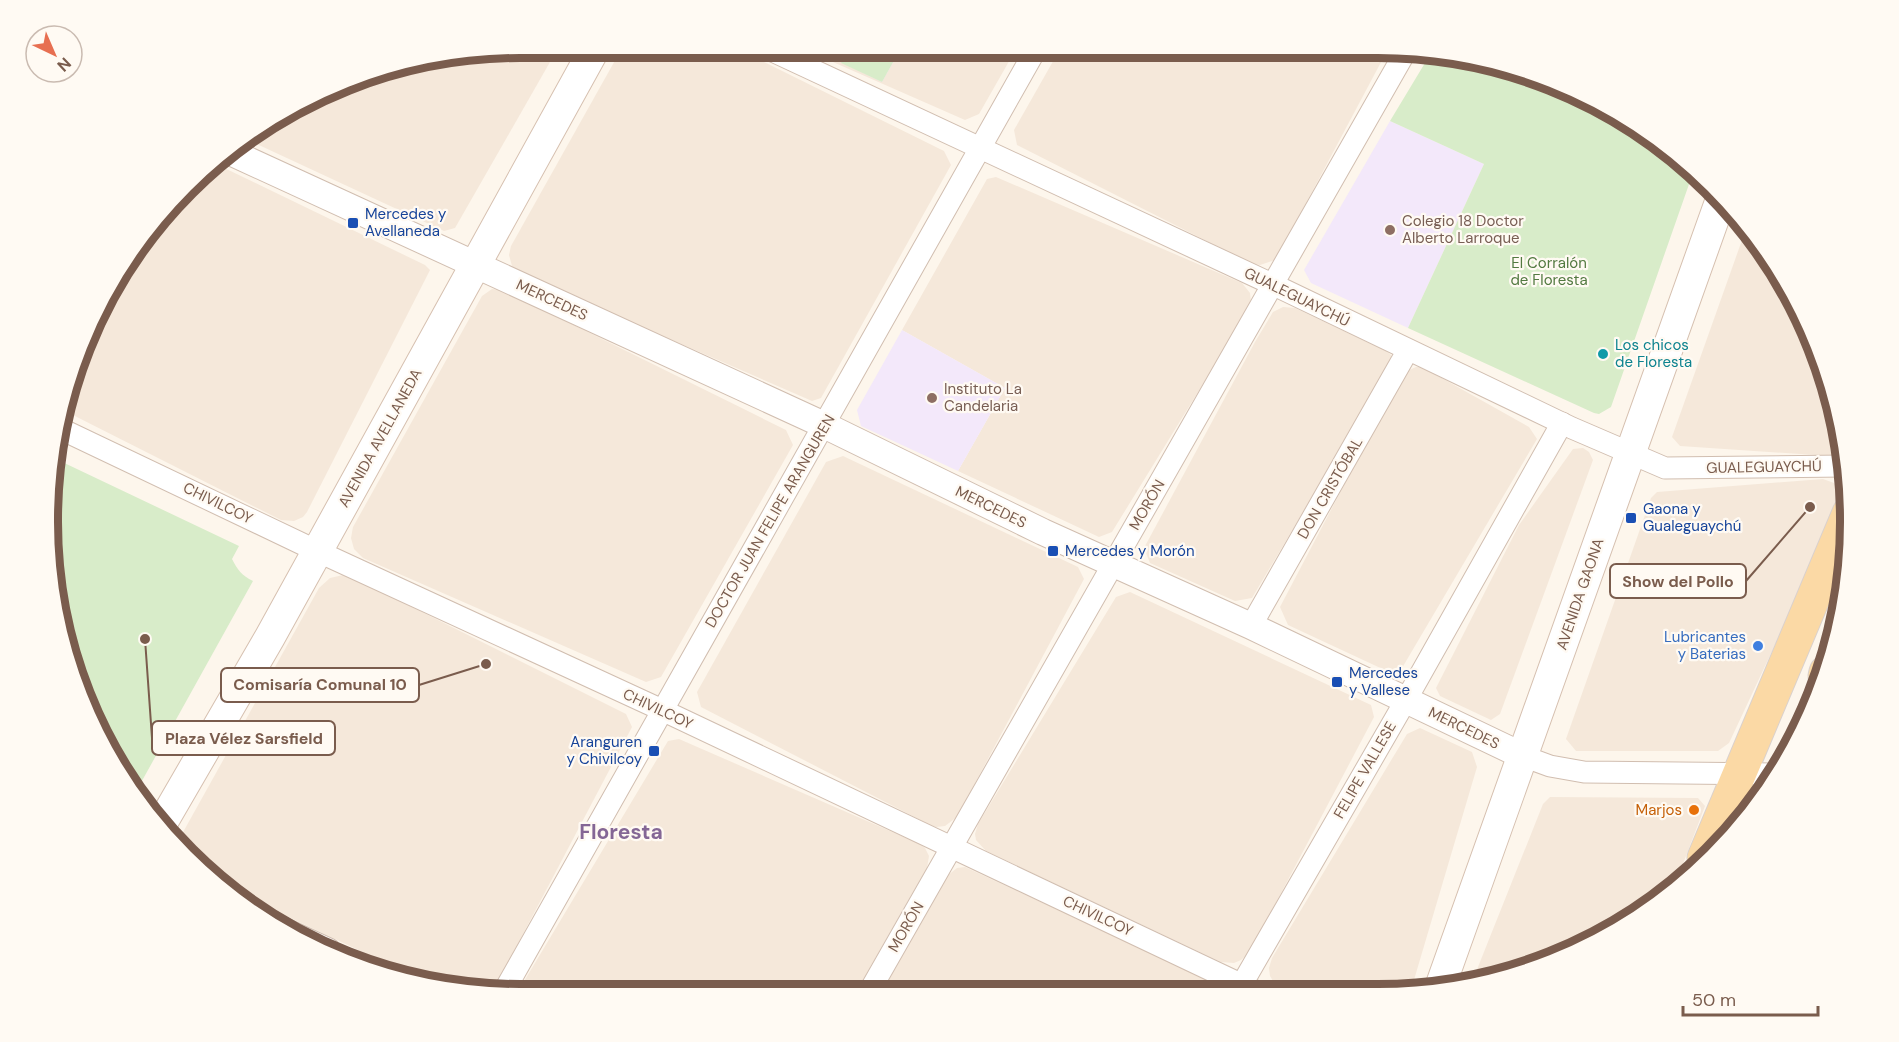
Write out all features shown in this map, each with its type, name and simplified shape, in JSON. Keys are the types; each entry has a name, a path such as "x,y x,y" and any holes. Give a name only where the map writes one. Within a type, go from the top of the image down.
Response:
{"main road":[{"name":"AVENIDA AVELLANEDA","path":"166,817 270,636 590,58"},
{"name":"AVENIDA GAONA","path":"1443,979 1718,208"},
{"path":"1711,841 1840,535"}],"street":[{"name":"GUALEGUAYCHÚ","path":"787,58 1274,285 1562,423 1665,468 1838,466"},
{"name":"DOCTOR JUAN FELIPE ARANGUREN","path":"508,984 1031,58"},
{"name":"MORÓN","path":"874,984 1401,59"},
{"name":"MERCEDES","path":"237,155 824,425 1113,564 1251,626 1523,756 1550,766 1584,772 1765,774"},
{"name":"DON CRISTÓBAL","path":"1251,626 1408,350"},
{"name":"FELIPE VALLESE","path":"1248,984 1562,423"},
{"name":"CHIVILCOY","path":"67,432 317,551 662,710 1235,984"}],"shaded area":[{"path":"552,58 455,228 444,231 254,143 316,106 401,74 461,62"},
{"path":"616,58 756,58 944,151 951,165 821,398 812,401 520,274 512,266 509,255 511,246"},
{"path":"824,58 1011,58 979,114 965,120"},
{"path":"833,58 895,58 882,82"},
{"path":"1055,58 1383,58 1279,254 1275,260 1260,265 1252,264 1017,145 1014,130"},
{"name":"Colegio 18 Doctor Alberto Larroque","path":"1390,121 1484,164 1408,328 1311,283 1304,270"},
{"path":"223,167 425,265 430,270 307,512 303,517 294,521 281,520 71,414 83,372 106,316 136,264 173,216"},
{"path":"996,177 1242,283 1250,293 1249,309 1112,532 1099,537 958,471 1005,388 902,330 987,179"},
{"path":"1743,237 1779,290 1805,344 1825,401 1836,456 1680,446 1672,437"},
{"path":"492,289 503,290 786,430 793,445 661,677 646,682 363,558 354,549 351,538 353,527 482,296"},
{"path":"1283,307 1295,308 1386,351 1391,355 1391,364 1252,598 1235,601 1150,563 1144,548 1255,342 1273,312"},
{"name":"Instituto La Candelaria","path":"902,330 1005,388 958,471 861,426 857,410"},
{"path":"1422,367 1529,427 1537,439 1402,668 1389,672 1288,625 1280,607 1374,428 1407,371"},
{"path":"1583,448 1589,452 1593,460 1500,714 1491,720 1440,696 1436,688 1519,525 1573,449"},
{"path":"843,456 1078,567 1084,579 957,817 945,826 930,825 701,707 697,692 826,462"},
{"path":"1823,479 1834,483 1839,489 1840,506 1729,743 1718,751 1576,751 1566,739 1651,498 1657,492"},
{"path":"343,575 354,578 626,714 632,727 497,983 431,975 387,964 261,904 216,869 182,835 319,588 330,578"},
{"path":"1130,592 1371,705 1374,717 1250,952 1234,963 1221,962 986,851 976,840 978,824 1116,597"},
{"path":"1420,728 1472,752 1477,767 1413,982 1275,984 1269,968 1272,958 1407,734"},
{"path":"679,739 925,848 929,856 927,868 861,984 522,984 668,741"},
{"path":"1550,797 1698,798 1705,806 1680,871 1660,888 1635,906 1583,936 1527,959 1475,973 1543,804"},
{"path":"965,867 1209,980 1212,984 886,984 947,876 957,868"}],"green space":[{"path":"844,58 895,58 882,82 841,63"},
{"name":"El Corralón de Floresta","path":"1426,61 1468,67 1527,83 1583,106 1635,136 1690,180 1611,407 1599,414 1594,413 1408,328 1484,164 1390,121"},
{"path":"62,462 239,546 232,559 240,572 253,581 140,784 106,726 74,641 62,581 59,551 58,521"}],"place":[{"name":"Mercedes y Avellaneda","path":"353,223"},
{"name":"Colegio 18 Doctor Alberto Larroque","path":"1390,230"},
{"name":"Los chicos de Floresta","path":"1603,354"},
{"name":"Instituto La Candelaria","path":"932,398"},
{"name":"Show del Pollo","path":"1810,507"},
{"name":"Gaona y Gualeguaychú","path":"1631,518"},
{"name":"Mercedes y Morón","path":"1053,551"},
{"name":"Plaza Vélez Sarsfield","path":"145,639"},
{"name":"Lubricantes y Baterias","path":"1758,646"},
{"name":"Comisaría Comunal 10","path":"486,664"},
{"name":"Mercedes y Vallese","path":"1337,682"},
{"name":"Aranguren y Chivilcoy","path":"654,751"},
{"name":"Marjos","path":"1694,810"}],"district":[{"name":"Floresta","path":"621,832"}]}
